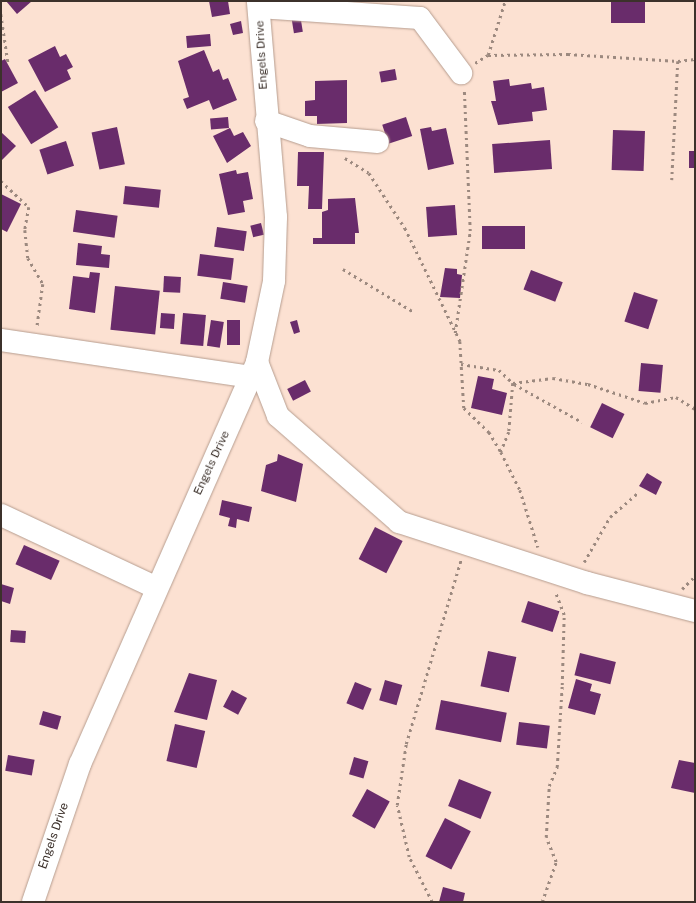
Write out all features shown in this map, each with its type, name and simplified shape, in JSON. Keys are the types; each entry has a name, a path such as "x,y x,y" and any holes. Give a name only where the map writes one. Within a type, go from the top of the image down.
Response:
{"street":[{"path":"259,4 420,18 461,72"},
{"name":"Engels Drive","path":"33,902 80,764 155,587 254,370 274,281 276,224 266,121 259,4"},
{"path":"266,121 310,136 378,142"},
{"path":"1,340 254,370 278,416 399,522 574,579 695,611"},
{"path":"1,515 155,587"}],"path":[{"path":"488,55 505,1"},
{"path":"1,14 8,62"},
{"path":"455,332 470,231 467,113 461,72 488,55 568,54 678,60 695,59"},
{"path":"672,180 678,60"},
{"path":"343,157 369,173 405,228 455,332 461,364 464,408 489,432 520,490 546,569 564,615 557,766 549,786 546,837 556,862 542,902"},
{"path":"1,181 29,207 25,230 28,258 43,284 35,344"},
{"path":"343,269 414,312"},
{"path":"461,364 499,370 513,383 582,422"},
{"path":"513,383 553,378 588,384 645,403 676,397 695,409"},
{"path":"501,452 509,432 513,383"},
{"path":"574,579 610,517 638,493"},
{"path":"432,902 410,857 397,806 406,744 461,560 452,538"}],"building":[{"path":"6,1 32,1 17,14"},
{"path":"209,1 228,1 230,14 212,17"},
{"path":"611,1 645,1 645,23 611,23"},
{"path":"300,14 303,32 294,33 291,15"},
{"path":"241,21 243,33 233,35 230,24"},
{"path":"210,34 211,46 187,48 186,36"},
{"path":"55,46 60,57 66,54 73,67 67,70 71,79 45,92 28,60"},
{"path":"204,50 213,72 219,69 223,80 228,78 237,100 213,110 209,100 187,109 183,99 189,97 178,61"},
{"path":"5,59 18,83 1,92 1,61"},
{"path":"395,69 397,80 381,83 379,72"},
{"path":"509,79 510,86 531,83 532,89 544,87 547,110 532,112 533,121 498,125 491,101 496,101 493,81"},
{"path":"347,80 347,123 317,124 317,116 305,116 305,101 315,100 315,81"},
{"path":"35,90 58,127 31,144 8,107"},
{"path":"228,117 229,128 211,130 210,119"},
{"path":"406,117 412,136 388,144 382,125"},
{"path":"117,127 125,164 99,170 92,132"},
{"path":"431,127 432,131 446,128 454,164 428,170 420,129"},
{"path":"230,128 234,136 243,132 251,146 227,163 213,136"},
{"path":"613,130 645,131 644,171 612,170"},
{"path":"1,132 16,146 1,161"},
{"path":"550,140 552,169 494,173 492,144"},
{"path":"66,141 74,166 47,174 39,150"},
{"path":"689,151 695,151 695,168 689,168"},
{"path":"298,152 324,152 322,209 308,209 309,186 297,186"},
{"path":"236,170 237,174 248,172 253,199 243,201 245,212 228,215 219,174"},
{"path":"125,186 161,190 159,208 123,204"},
{"path":"1,194 21,204 7,232 1,229"},
{"path":"355,198 359,233 355,233 355,244 313,244 313,238 322,238 322,212 328,210 328,199"},
{"path":"455,205 457,235 428,237 426,207"},
{"path":"76,210 118,216 115,238 73,232"},
{"path":"261,223 264,235 253,237 250,226"},
{"path":"482,226 525,226 525,249 482,249"},
{"path":"217,227 247,231 244,251 214,247"},
{"path":"78,243 102,246 101,254 110,255 109,268 76,265"},
{"path":"200,254 234,258 231,280 197,276"},
{"path":"445,268 457,269 457,274 462,275 460,298 440,297"},
{"path":"531,270 563,282 555,302 523,290"},
{"path":"90,272 100,273 95,313 69,309 73,276 89,278"},
{"path":"164,276 181,277 180,293 163,292"},
{"path":"223,282 248,286 245,303 220,299"},
{"path":"115,286 160,291 155,334 110,330"},
{"path":"634,292 658,300 648,329 624,321"},
{"path":"161,313 175,314 174,329 160,328"},
{"path":"183,313 206,315 203,346 180,344"},
{"path":"211,320 224,322 220,348 207,346"},
{"path":"227,320 240,320 240,345 227,345"},
{"path":"297,320 300,332 294,334 290,322"},
{"path":"641,363 663,365 660,393 639,391"},
{"path":"478,376 494,379 492,389 507,393 502,415 471,408"},
{"path":"305,380 311,392 293,401 287,389"},
{"path":"602,403 624,414 613,438 590,427"},
{"path":"278,454 303,464 296,502 261,491 266,465 277,461"},
{"path":"647,473 662,482 656,495 639,486"},
{"path":"222,500 252,507 249,522 237,519 236,528 228,526 230,518 219,515"},
{"path":"375,527 403,541 386,573 359,559"},
{"path":"24,545 60,561 51,580 15,564"},
{"path":"1,584 14,588 10,604 1,601"},
{"path":"528,601 559,611 553,632 521,622"},
{"path":"11,630 26,631 25,643 10,642"},
{"path":"488,651 516,657 509,692 481,686"},
{"path":"580,653 616,662 610,684 574,675"},
{"path":"189,673 217,680 207,720 174,712"},
{"path":"576,679 592,684 590,691 601,694 595,715 568,708"},
{"path":"385,680 402,685 397,705 379,700"},
{"path":"355,682 372,689 363,710 346,703"},
{"path":"232,690 247,698 238,715 223,707"},
{"path":"441,700 507,713 501,742 435,729"},
{"path":"43,711 61,716 57,730 39,724"},
{"path":"519,722 550,726 547,749 516,745"},
{"path":"175,724 205,731 197,768 166,761"},
{"path":"8,755 35,760 32,775 5,771"},
{"path":"354,757 368,761 363,778 349,774"},
{"path":"679,760 695,763 695,793 671,788"},
{"path":"459,779 491,792 481,819 448,806"},
{"path":"367,789 390,802 375,829 352,816"},
{"path":"445,818 471,831 451,869 425,856"},
{"path":"443,887 465,893 463,902 439,902"}]}
